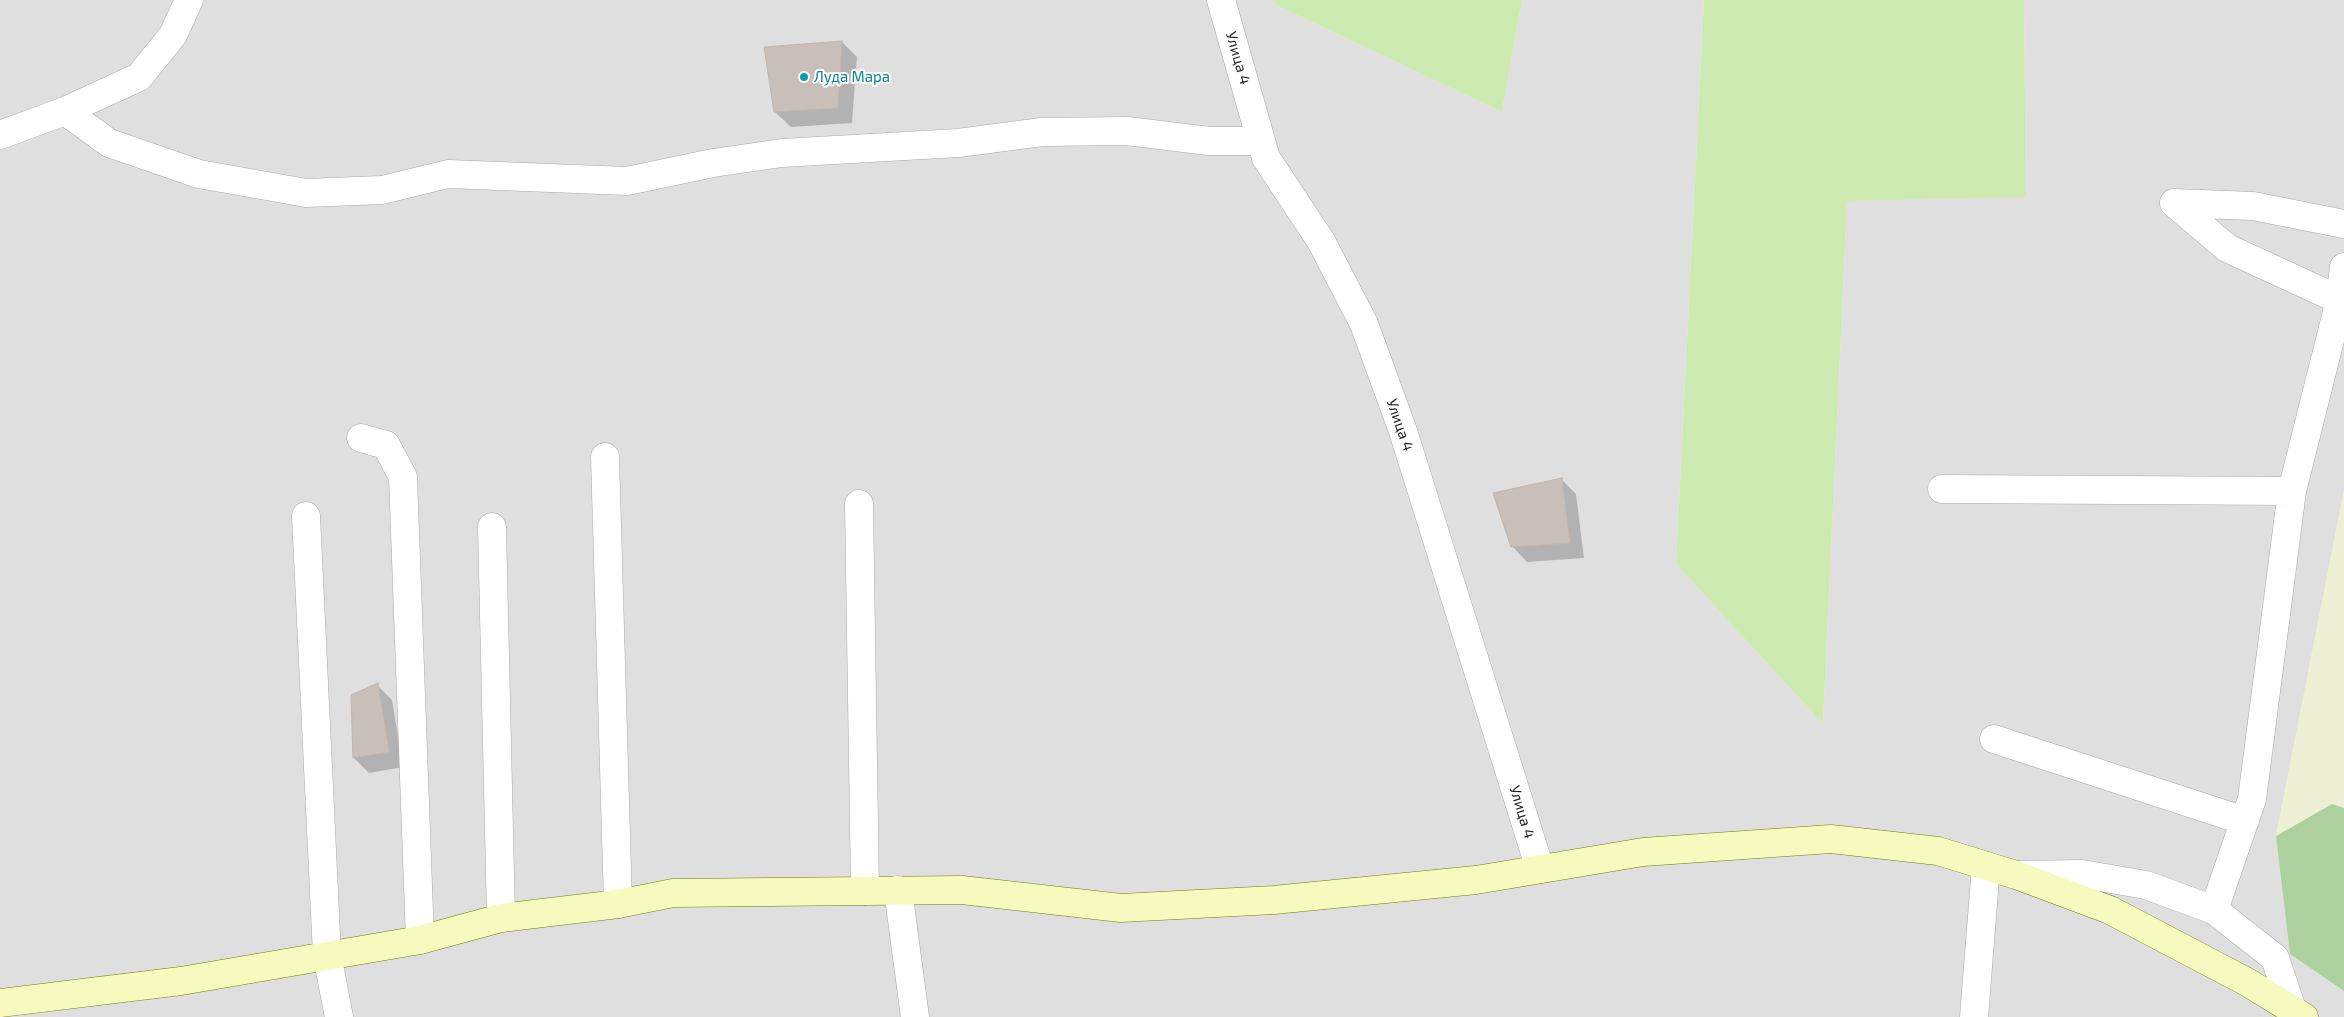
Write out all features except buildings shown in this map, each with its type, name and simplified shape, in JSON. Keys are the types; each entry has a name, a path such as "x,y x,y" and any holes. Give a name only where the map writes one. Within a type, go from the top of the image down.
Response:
{"main road":[{"path":"0,1003 181,981 420,940 501,918 618,904 673,893 962,890 1121,908 1274,900 1476,880 1643,852 1831,839 1938,851 2016,875 2110,910 2248,982 2298,1013"}],"street":[{"path":"0,135 65,111 139,76 173,35 189,0"},
{"name":"Улица 4","path":"1221,0 1266,158 1321,240 1364,324 1403,431 1540,869"},
{"path":"65,111 109,143 199,174 306,193 382,190 448,174 626,181 713,163 782,153 958,143 1042,132 1127,131 1209,140 1261,141"},
{"path":"2340,300 2226,248 2174,203 2253,206 2344,224"},
{"path":"2214,910 2252,799 2292,491 2340,300 2344,267"},
{"path":"361,438 386,445 403,477 420,940"},
{"path":"605,457 618,904"},
{"path":"1942,489 2292,491"},
{"path":"858,504 865,891"},
{"path":"306,516 327,955 339,1017"},
{"path":"492,528 501,918"},
{"path":"1994,739 2245,821"},
{"path":"1974,1017 1986,866"},
{"path":"2016,875 2082,874 2146,886 2214,910 2275,958 2298,1013"},
{"path":"898,890 915,1017"}],"shaded area":[{"path":"0,0 1274,0 1276,5 1502,112 1522,0 1704,0 1676,564 1823,724 1847,201 2026,196 2024,0 2344,0 2344,490 2276,836 2290,954 2344,991 2344,1017 0,1017"}],"green space":[{"path":"1274,0 1522,0 1502,112 1276,5"},
{"path":"1704,0 2024,0 2026,197 1847,201 1823,724 1676,564"},
{"path":"2344,490 2344,808 2332,804 2276,836"},
{"path":"2332,804 2344,808 2344,991 2290,954 2276,836"}],"place":[{"name":"Луда Мара","path":"804,77"}]}
